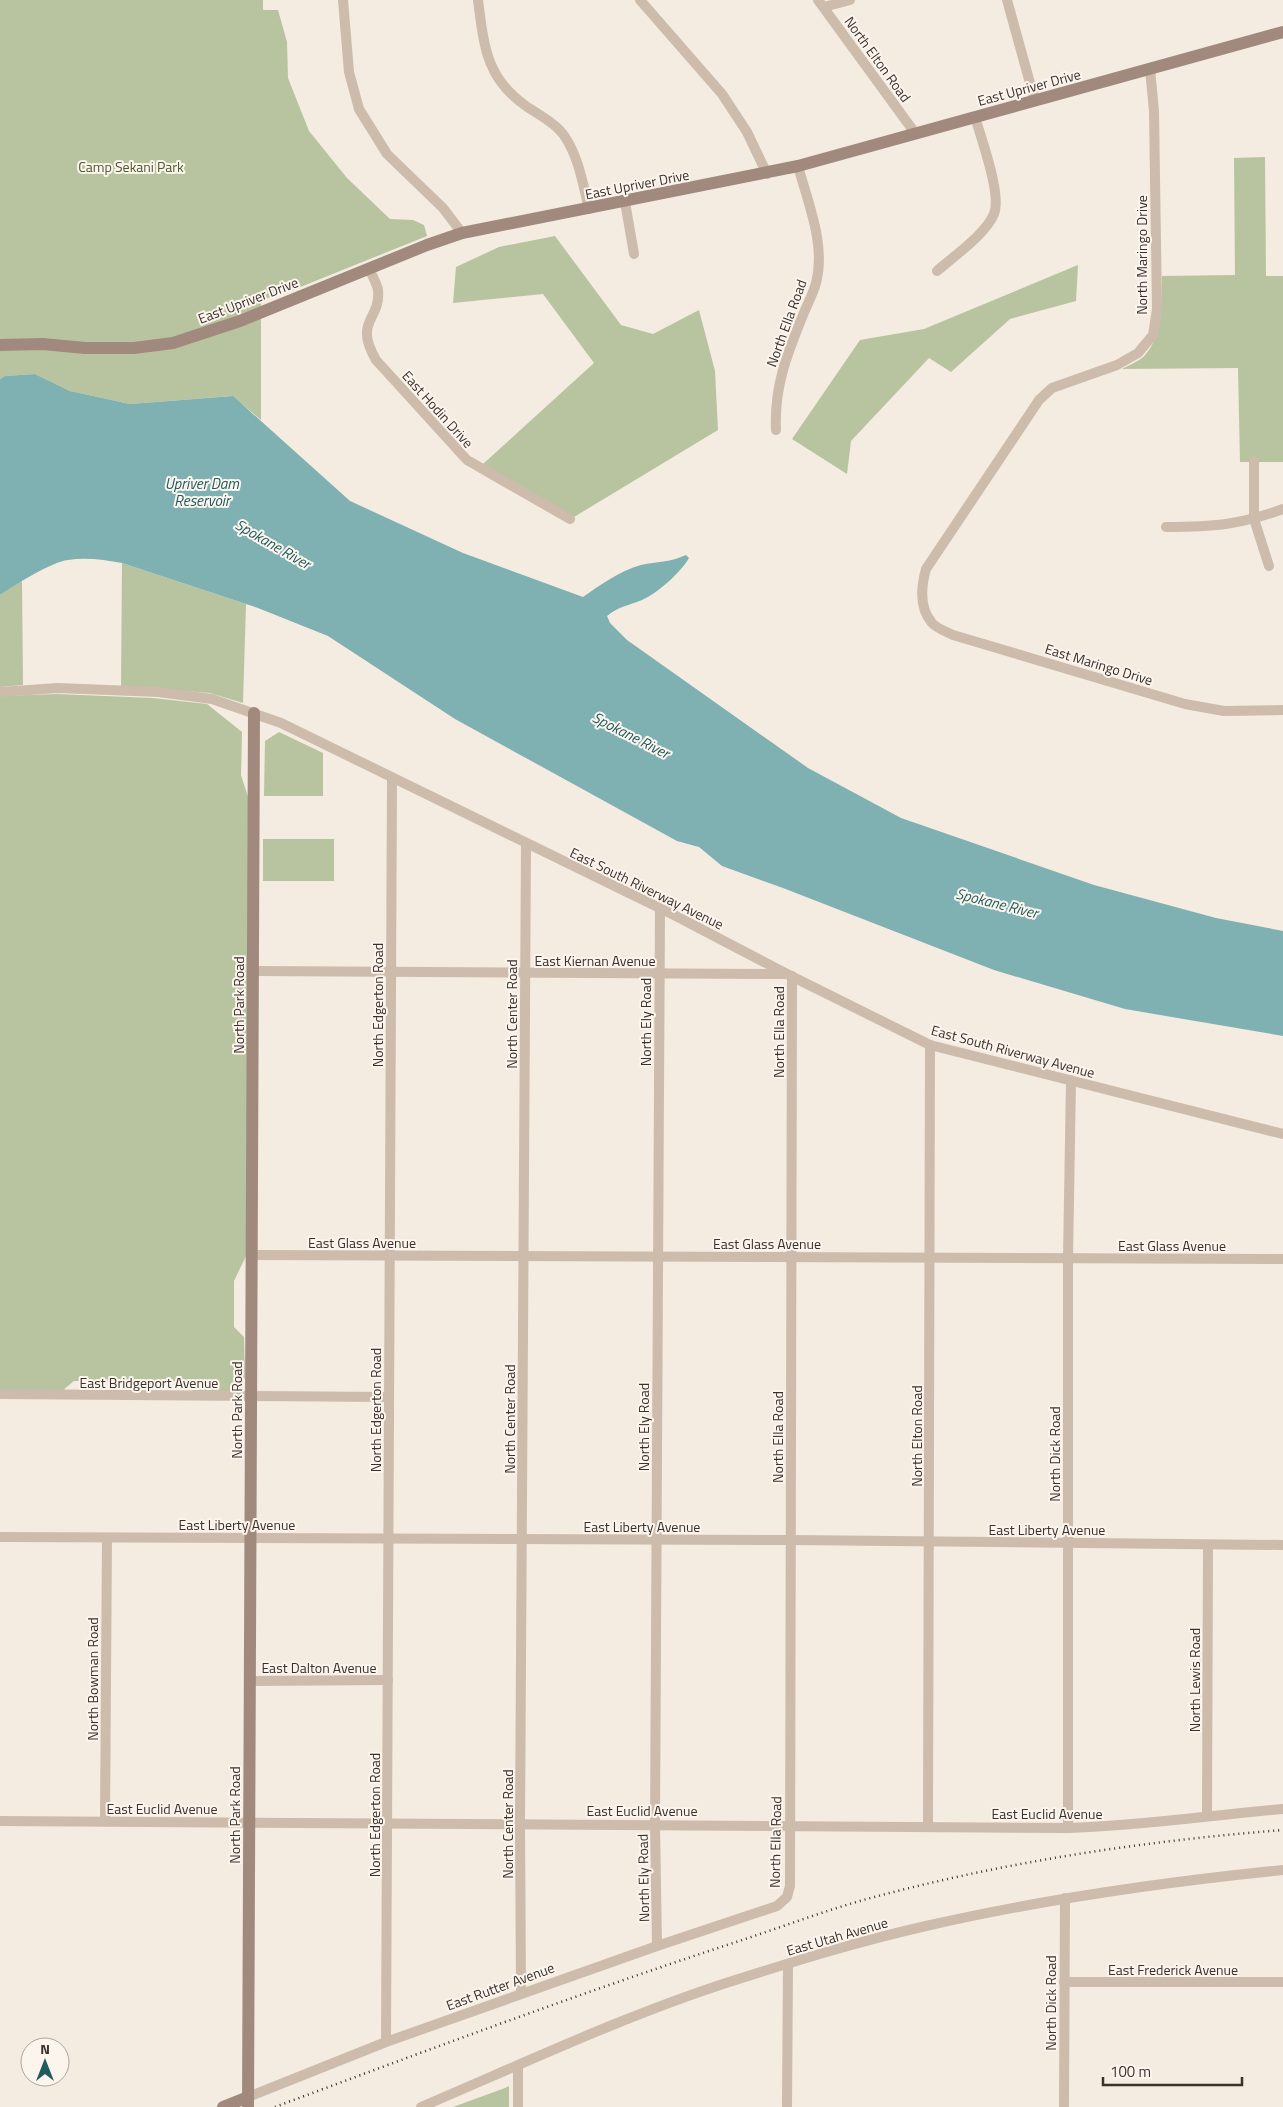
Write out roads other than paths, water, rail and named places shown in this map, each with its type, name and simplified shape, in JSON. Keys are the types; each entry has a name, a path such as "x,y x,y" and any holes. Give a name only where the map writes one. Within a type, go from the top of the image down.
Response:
{"street":[{"path":"342,0 349,72 359,109 388,154 443,208 462,234"},
{"path":"478,0 484,40 493,71 506,91 545,118 564,135 575,153 589,209"},
{"path":"640,0 722,94 747,132 767,174"},
{"path":"821,4 850,0"},
{"path":"1007,0 1036,100"},
{"name":"North Elton Road","path":"821,4 915,133"},
{"name":"East Upriver Drive","path":"0,345 43,344 85,348 134,348 173,343 240,321 427,245 462,234 767,174 1283,32"},
{"name":"North Maringo Drive","path":"923,606 921,586 926,569 1039,400 1052,388 1117,365 1138,353 1153,335 1156,309 1154,111 1150,69"},
{"path":"937,271 982,232 994,213 994,186 975,117"},
{"name":"North Ella Road","path":"776,430 775,405 784,365 816,283 819,258 815,230 798,166"},
{"path":"625,202 634,254"},
{"name":"East Hodin Drive","path":"369,269 378,290 376,305 366,328 368,346 376,360 467,460 570,519"},
{"path":"1254,462 1254,520 1269,566"},
{"path":"1166,527 1229,525 1254,520 1283,509"},
{"name":"East Maringo Drive","path":"923,606 932,624 953,635 1185,704 1224,711 1283,710"},
{"name":"East South Riverway Avenue","path":"0,692 58,688 158,692 212,699 254,713 281,723 674,915 930,1045 1283,1134"},
{"name":"North Park Road","path":"248,2102 254,713"},
{"name":"North Edgerton Road","path":"386,2042 392,778"},
{"name":"North Center Road","path":"521,1994 520,1824 526,844"},
{"name":"North Ely Road","path":"658,1946 655,1824 660,909"},
{"name":"East Kiernan Avenue","path":"253,971 790,975"},
{"name":"North Ella Road","path":"787,1897 790,1886 792,1257 790,975"},
{"name":"North Elton Road","path":"928,1826 930,1045"},
{"name":"North Dick Road","path":"1068,1828 1068,1258 1071,1080"},
{"name":"East Glass Avenue","path":"252,1255 1283,1259"},
{"name":"East Bridgeport Avenue","path":"0,1394 388,1397"},
{"name":"East Liberty Avenue","path":"0,1537 790,1540 1283,1546"},
{"name":"North Bowman Road","path":"105,1821 107,1538"},
{"name":"North Lewis Road","path":"1207,1815 1208,1545"},
{"name":"East Dalton Avenue","path":"250,1681 388,1680"},
{"name":"East Euclid Avenue","path":"0,1821 1068,1828 1120,1826 1207,1815 1283,1810"},
{"name":"East Utah Avenue","path":"421,2107 634,2016 788,1964 924,1926 1065,1898 1204,1878 1283,1870"},
{"name":"East Rutter Avenue","path":"224,2107 248,2102 386,2042 777,1906 787,1897"},
{"name":"North Dick Road","path":"1064,2107 1065,1898"},
{"path":"787,2107 788,1964"},
{"name":"East Frederick Avenue","path":"1064,1982 1283,1982"},
{"path":"518,2066 518,2107"}],"water":[{"name":"Upriver Dam Reservoir","path":"35,374 70,391 130,404 233,396 350,501 463,553 583,597 625,571 641,565 663,562 686,555 689,558 685,564 662,587 648,597 619,608 607,616 610,623 627,640 808,768 901,818 1094,885 1216,918 1283,931 1283,1036 1125,1009 994,970 722,866 699,847 677,841 455,719 328,636 258,608 122,563 89,559 68,560 52,565 33,574 0,595 0,379 5,376"}],"railway":[{"path":"275,2107 613,1984 814,1915 867,1899 970,1874 1074,1855 1178,1840 1283,1830"}],"park label":[{"name":"Camp Sekani Park","path":"131,166"}],"water label":[{"name":"Spokane River","path":"273,544"},
{"name":"Spokane River","path":"631,735"},
{"name":"Spokane River","path":"997,903"}]}
